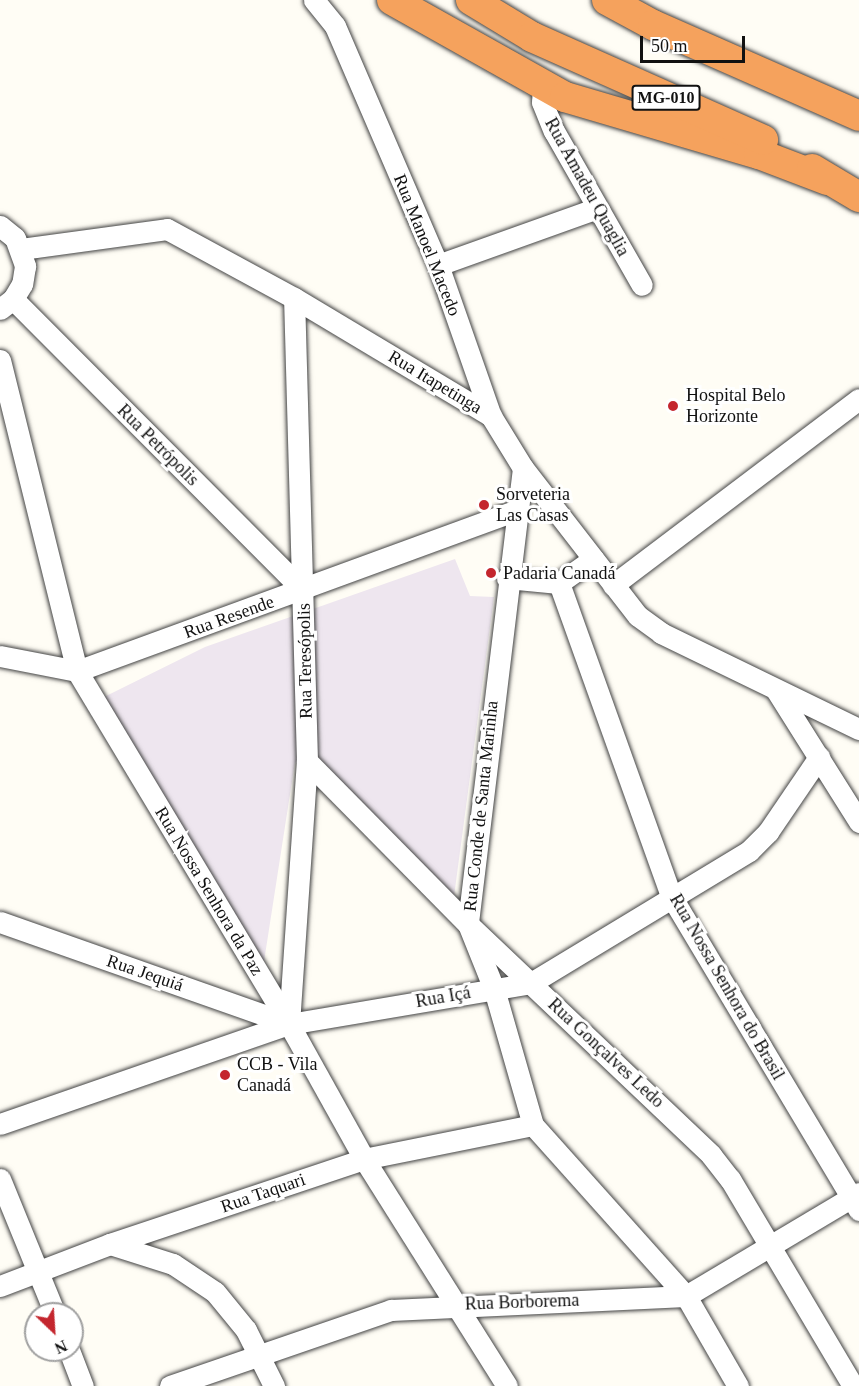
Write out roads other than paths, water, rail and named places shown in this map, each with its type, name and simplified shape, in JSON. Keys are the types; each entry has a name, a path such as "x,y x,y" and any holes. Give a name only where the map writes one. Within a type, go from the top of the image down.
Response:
{"highway":[{"path":"392,0 566,97 759,154 827,180"},
{"name":"MG-010","path":"471,0 532,37 776,146 827,180 859,197"},
{"path":"606,0 653,26 859,116"},
{"path":"647,0 740,63"}],"street":[{"name":"Rua Manoel Macedo","path":"314,0 335,26 438,266 491,416"},
{"name":"Rua Manoel Macedo","path":"323,0 338,19 356,76"},
{"name":"Rua Amadeu Quaglia","path":"543,85 542,102 554,131 642,285"},
{"path":"438,266 597,208"},
{"path":"0,226 21,249 25,266 22,284 6,304"},
{"name":"Rua Itapetinga","path":"21,249 167,229 294,298 491,416 523,468 638,616 661,633 776,690 855,725"},
{"name":"Rua Teresópolis","path":"289,1024 307,761 294,298"},
{"name":"Rua Petrópolis","path":"6,304 304,591"},
{"name":"Rua Nossa Senhora da Paz","path":"0,360 77,671 289,1024 364,1159 458,1304 507,1386"},
{"path":"613,585 859,399"},
{"name":"Rua Conde de Santa Marinha","path":"523,468 515,511 468,924 494,989 532,1125 686,1296 738,1386"},
{"name":"Rua Resende","path":"77,671 304,591 515,511"},
{"path":"507,578 559,583 593,560"},
{"name":"Rua Nossa Senhora do Brasil","path":"559,583 671,896 856,1200"},
{"path":"0,656 77,671"},
{"path":"776,690 859,822"},
{"name":"Rua Içá","path":"0,1124 289,1024 531,983 671,896 749,851 768,832 819,757"},
{"name":"Rua Gonçalves Ledo","path":"307,761 468,924 689,1130 730,1179 853,1386"},
{"name":"Rua Jequiá","path":"0,922 289,1024"},
{"name":"Rua Taquari","path":"0,1286 110,1244 364,1159 532,1125"},
{"path":"0,1179 51,1302"},
{"name":"Rua Borborema","path":"170,1386 256,1354 391,1310 458,1304 686,1296 856,1200"},
{"path":"110,1244 173,1264 215,1292 246,1330 274,1386"},
{"path":"74,1362 83,1386"}],"place":[{"name":"Hospital Belo Horizonte","path":"673,406"},
{"name":"Sorveteria Las Casas","path":"484,505"},
{"name":"Padaria Canadá","path":"491,573"},
{"name":"CCB - Vila Canadá","path":"225,1075"}]}
